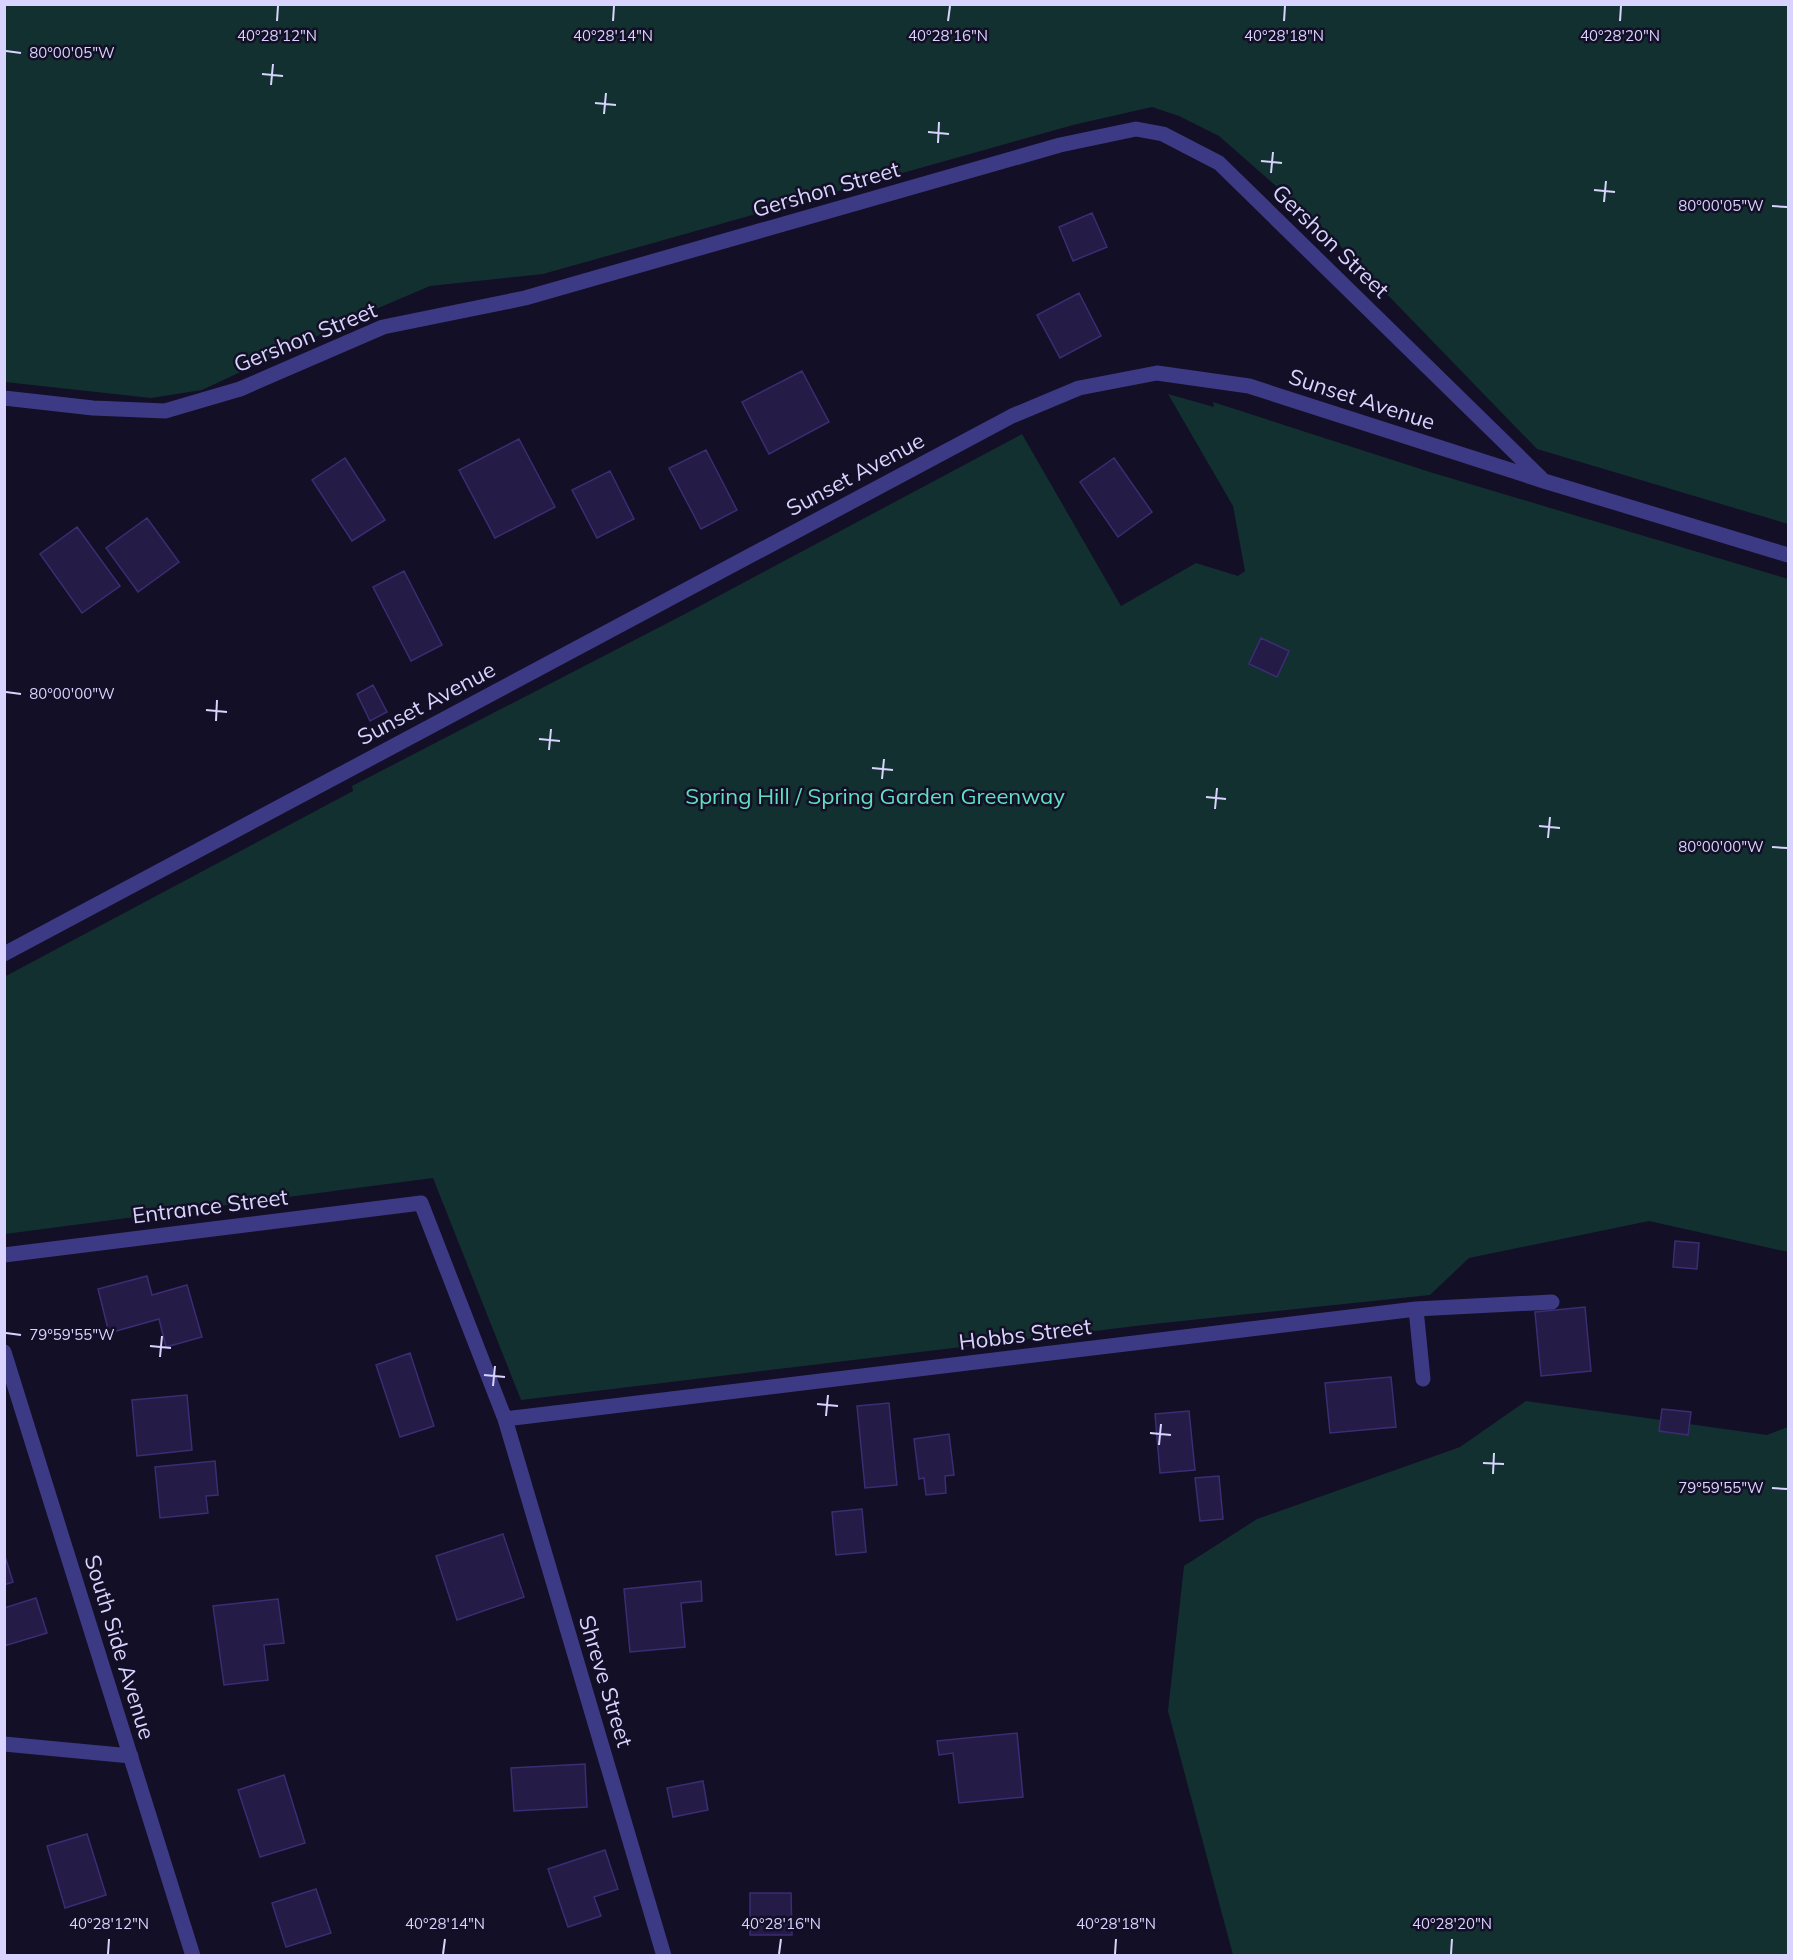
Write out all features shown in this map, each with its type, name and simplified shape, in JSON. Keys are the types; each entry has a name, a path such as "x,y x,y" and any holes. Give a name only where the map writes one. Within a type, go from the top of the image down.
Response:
{"street":[{"name":"Gershon Street","path":"4,398 93,408 165,411 240,389 383,327 525,298 1060,145 1136,129 1163,134 1219,164 1544,481"},
{"name":"Sunset Avenue","path":"4,954 1012,416 1079,388 1157,373 1249,386 1544,481 1788,555"},
{"name":"Entrance Street","path":"4,1255 421,1203"},
{"name":"Shreve Street","path":"421,1203 505,1419 664,1956"},
{"name":"Hobbs Street","path":"505,1419 1416,1309 1552,1302"},
{"path":"1416,1309 1423,1379"},
{"name":"South Side Avenue","path":"4,1352 193,1956"},
{"path":"4,1744 130,1756"}],"green space":[{"path":"5,4 1788,5 1788,524 1537,449 1316,221 1219,136 1179,116 1152,107 1073,125 543,274 430,286 362,315 202,390 151,398 5,382"},
{"name":"Spring Hill / Spring Garden Greenway","path":"1168,394 1214,407 1213,402 1430,472 1788,579 1788,1252 1649,1221 1469,1258 1430,1295 1144,1325 521,1400 433,1178 5,1234 4,977 353,791 352,786 683,615 1022,434 1121,606 1196,563 1238,576 1245,571 1233,506"},
{"path":"1526,1401 1767,1435 1788,1427 1788,1955 1233,1955 1168,1711 1184,1566 1257,1519 1460,1447"}],"building":[{"path":"1092,213 1107,247 1073,261 1059,227"},
{"path":"1079,293 1101,336 1060,358 1037,315"},
{"path":"802,371 829,422 769,454 742,402"},
{"path":"519,439 555,507 495,538 459,470"},
{"path":"706,450 737,510 701,529 669,468"},
{"path":"345,458 385,520 352,541 312,480"},
{"path":"1114,458 1152,512 1118,537 1080,482"},
{"path":"610,471 634,519 597,538 572,490"},
{"path":"147,518 179,562 138,592 106,548"},
{"path":"77,527 120,586 82,613 40,554"},
{"path":"404,571 442,645 411,661 373,587"},
{"path":"1261,638 1289,651 1277,677 1249,664"},
{"path":"373,685 387,712 370,721 357,694"},
{"path":"1675,1241 1699,1243 1697,1269 1673,1267"},
{"path":"147,1276 152,1295 187,1285 202,1337 166,1347 159,1319 109,1333 98,1289"},
{"path":"1585,1307 1591,1371 1541,1376 1535,1312"},
{"path":"410,1353 434,1426 400,1437 376,1365"},
{"path":"1391,1377 1396,1427 1330,1433 1325,1383"},
{"path":"187,1395 192,1450 137,1456 132,1400"},
{"path":"889,1403 897,1485 865,1488 857,1406"},
{"path":"1662,1409 1691,1412 1688,1435 1659,1431"},
{"path":"1189,1411 1195,1470 1160,1473 1155,1414"},
{"path":"949,1434 954,1475 945,1476 946,1493 926,1495 924,1478 919,1479 914,1439"},
{"path":"215,1461 218,1495 206,1496 208,1513 160,1518 155,1467"},
{"path":"1219,1476 1223,1519 1200,1521 1195,1478"},
{"path":"862,1509 866,1552 836,1555 832,1512"},
{"path":"503,1534 524,1597 457,1620 436,1556"},
{"path":"4,1553 13,1582 4,1585"},
{"path":"701,1581 702,1601 681,1603 685,1647 630,1652 624,1589"},
{"path":"36,1598 47,1633 4,1646 4,1608"},
{"path":"278,1599 284,1643 264,1645 268,1680 224,1685 213,1606"},
{"path":"1017,1733 1023,1797 959,1803 953,1753 939,1755 937,1741"},
{"path":"585,1764 587,1807 514,1811 511,1768"},
{"path":"284,1775 305,1843 260,1857 238,1790"},
{"path":"703,1781 708,1810 673,1817 667,1788"},
{"path":"87,1834 106,1895 65,1908 47,1846"},
{"path":"605,1850 618,1889 594,1897 601,1916 568,1927 548,1869"},
{"path":"316,1889 331,1933 286,1947 272,1903"},
{"path":"750,1893 791,1893 792,1935 750,1935"}]}
